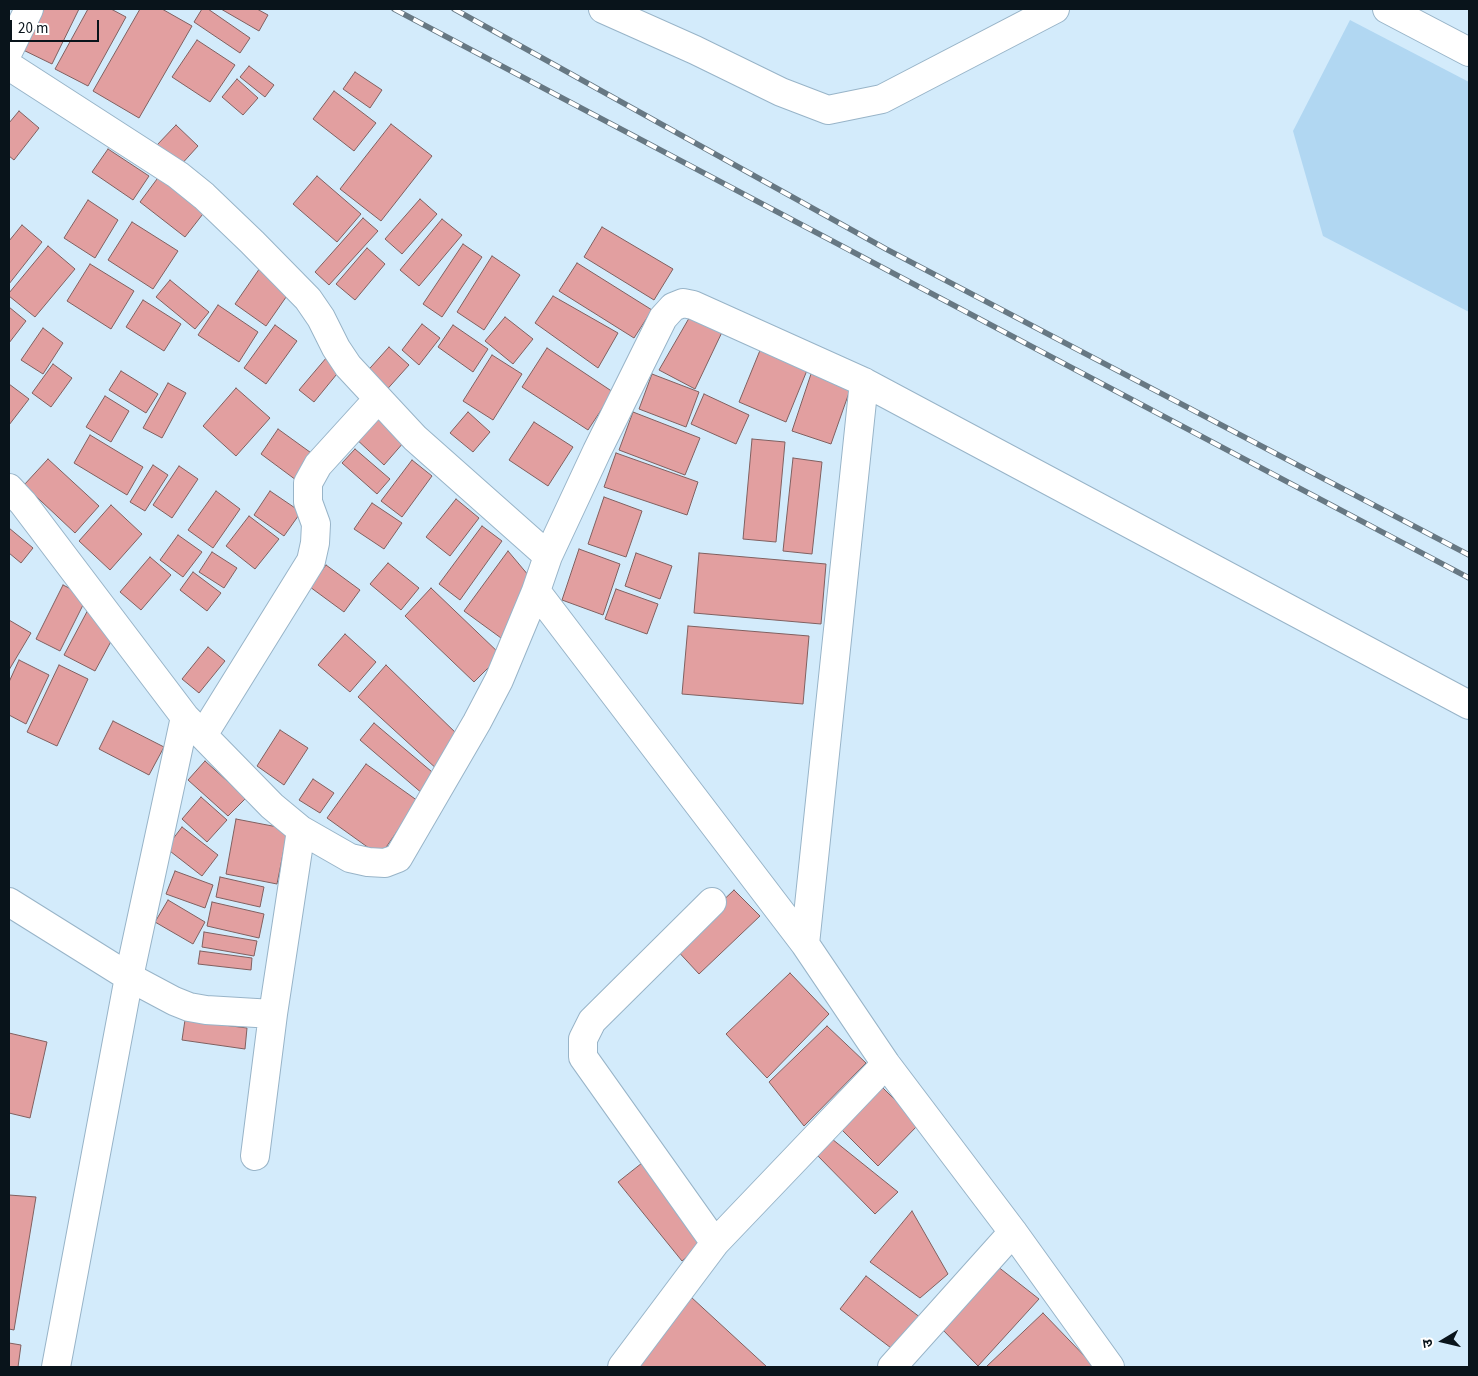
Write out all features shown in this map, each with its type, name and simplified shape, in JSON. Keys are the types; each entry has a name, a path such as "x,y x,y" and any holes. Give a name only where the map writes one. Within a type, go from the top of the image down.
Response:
{"street":[{"path":"9,50 29,9"},
{"path":"603,9 695,50 781,92 828,110 882,99 1055,9"},
{"path":"1387,9 1469,52"},
{"path":"9,66 178,175 204,196 308,299 348,366 414,438 548,556"},
{"path":"9,488 23,503 194,726 272,806 301,830 350,858 368,862 385,863 398,858 477,722 499,680 536,591 548,556 597,451 663,318 673,307 683,303 693,305 864,382 1469,705"},
{"path":"805,944 864,382"},
{"path":"56,1367 129,977 194,726 311,561 316,543 316,524 308,502 308,483 318,465 378,399"},
{"path":"536,591 805,944 886,1064 1013,1232 1110,1367"},
{"path":"255,1156 273,1014 301,830"},
{"path":"9,902 129,977 174,1001 189,1007 206,1010 273,1014"},
{"path":"712,902 592,1021 583,1038 583,1057 715,1243"},
{"path":"622,1367 715,1243 886,1064"},
{"path":"892,1367 1013,1232"}],"shaded area":[{"path":"1350,20 1469,82 1469,312 1323,236 1293,131"}],"building":[{"path":"34,9 79,9 52,64 15,46"},
{"path":"88,9 111,9 126,17 88,86 55,69"},
{"path":"140,9 162,9 192,26 139,118 93,91"},
{"path":"202,9 208,9 250,38 240,53 194,22"},
{"path":"221,9 257,9 268,15 259,31"},
{"path":"197,40 235,65 210,102 172,77"},
{"path":"249,66 274,85 265,97 240,77"},
{"path":"355,72 382,90 370,108 343,89"},
{"path":"237,79 258,98 243,115 222,97"},
{"path":"334,91 376,123 354,151 313,119"},
{"path":"19,111 39,128 14,160 9,156 9,123"},
{"path":"391,124 432,156 381,221 340,189"},
{"path":"176,125 198,146 179,167 157,145"},
{"path":"108,149 149,176 133,200 92,172"},
{"path":"160,175 206,210 185,237 140,202"},
{"path":"317,176 361,214 337,242 293,204"},
{"path":"420,199 437,214 402,254 385,239"},
{"path":"88,200 118,220 95,258 64,238"},
{"path":"363,218 378,231 329,285 315,272"},
{"path":"442,219 462,235 419,286 400,270"},
{"path":"132,222 178,251 153,289 108,260"},
{"path":"22,225 42,242 9,284 9,241"},
{"path":"602,227 673,269 654,300 584,257"},
{"path":"463,244 482,257 442,317 423,304"},
{"path":"48,246 75,269 35,317 9,296 9,293"},
{"path":"367,248 385,264 355,300 336,284"},
{"path":"492,256 520,275 484,330 457,312"},
{"path":"577,263 652,310 634,338 559,291"},
{"path":"90,264 134,291 111,329 67,301"},
{"path":"262,265 293,287 266,326 235,304"},
{"path":"170,280 209,312 195,329 156,297"},
{"path":"553,296 618,333 598,368 535,323"},
{"path":"143,300 181,324 164,351 126,327"},
{"path":"218,305 258,332 239,362 198,335"},
{"path":"9,307 26,321 9,343"},
{"path":"692,313 724,328 695,389 659,370"},
{"path":"505,317 533,339 513,364 485,341"},
{"path":"422,324 440,338 419,365 402,350"},
{"path":"275,325 297,341 266,384 244,368"},
{"path":"453,325 488,349 473,372 438,347"},
{"path":"43,328 63,343 43,374 21,360"},
{"path":"763,343 810,363 786,422 739,402"},
{"path":"389,347 409,365 382,395 362,377"},
{"path":"547,348 613,392 588,430 522,387"},
{"path":"492,355 522,374 493,420 463,401"},
{"path":"327,357 341,369 314,402 299,390"},
{"path":"53,364 72,378 51,407 32,393"},
{"path":"121,371 158,394 146,413 109,390"},
{"path":"652,374 699,392 686,427 639,409"},
{"path":"811,374 851,387 831,444 792,431"},
{"path":"168,383 186,393 162,438 143,428"},
{"path":"9,384 29,399 9,425"},
{"path":"236,388 270,418 236,456 203,426"},
{"path":"704,394 749,415 736,444 691,424"},
{"path":"105,396 129,411 111,442 86,427"},
{"path":"468,412 490,432 473,452 450,433"},
{"path":"633,412 700,438 685,475 619,450"},
{"path":"372,413 404,442 384,465 353,436"},
{"path":"534,422 573,447 548,486 509,460"},
{"path":"278,429 314,455 296,480 261,454"},
{"path":"90,435 143,467 127,495 74,463"},
{"path":"752,439 785,442 776,542 743,539"},
{"path":"355,449 390,479 377,494 342,463"},
{"path":"616,453 698,482 687,515 604,487"},
{"path":"793,458 822,462 812,554 783,551"},
{"path":"48,459 99,506 75,533 24,485"},
{"path":"412,460 432,476 402,517 381,501"},
{"path":"153,465 168,475 145,511 130,502"},
{"path":"179,466 198,479 172,518 153,505"},
{"path":"216,491 240,509 213,548 188,530"},
{"path":"270,491 301,512 284,536 254,515"},
{"path":"604,497 642,511 626,557 588,544"},
{"path":"456,499 479,518 450,556 426,537"},
{"path":"372,503 402,523 384,549 354,529"},
{"path":"111,505 142,534 110,570 79,541"},
{"path":"249,516 279,539 255,569 226,546"},
{"path":"482,526 502,541 460,600 439,584"},
{"path":"9,528 33,548 21,563 9,553"},
{"path":"178,535 202,552 183,577 160,560"},
{"path":"579,549 620,564 603,615 562,600"},
{"path":"508,551 529,576 501,638 464,611"},
{"path":"212,552 237,568 224,588 199,572"},
{"path":"636,553 672,566 660,599 625,586"},
{"path":"699,553 826,564 821,624 694,613"},
{"path":"150,557 171,575 141,610 120,592"},
{"path":"388,563 419,588 401,610 370,584"},
{"path":"326,565 360,590 344,612 310,587"},
{"path":"193,572 221,593 207,611 180,590"},
{"path":"63,585 87,597 60,651 36,639"},
{"path":"431,588 501,655 474,682 405,616"},
{"path":"616,589 658,604 647,634 605,619"},
{"path":"90,606 115,634 95,671 64,655"},
{"path":"9,620 31,633 9,670"},
{"path":"688,626 809,636 803,704 682,694"},
{"path":"345,634 376,662 350,692 318,665"},
{"path":"208,647 225,661 199,693 182,679"},
{"path":"19,660 49,675 26,724 9,715 9,682"},
{"path":"59,665 88,679 57,746 27,732"},
{"path":"386,665 459,736 439,771 358,697"},
{"path":"113,721 164,747 149,775 99,749"},
{"path":"374,723 438,777 423,794 360,740"},
{"path":"280,730 308,748 284,785 257,766"},
{"path":"205,761 246,798 228,816 188,780"},
{"path":"366,764 418,801 380,856 327,818"},
{"path":"313,779 334,793 320,813 299,800"},
{"path":"201,797 227,820 207,842 182,819"},
{"path":"236,819 288,829 277,884 226,874"},
{"path":"182,827 218,855 202,876 166,848"},
{"path":"175,871 213,885 205,908 166,894"},
{"path":"220,877 264,887 260,907 216,897"},
{"path":"734,890 760,916 699,974 674,947"},
{"path":"168,900 205,922 193,944 155,922"},
{"path":"212,902 264,914 259,938 207,926"},
{"path":"204,932 257,941 254,956 202,947"},
{"path":"200,951 252,958 251,970 198,964"},
{"path":"790,973 829,1014 767,1078 726,1034"},
{"path":"185,1020 247,1028 245,1049 182,1040"},
{"path":"827,1026 866,1063 804,1126 769,1082"},
{"path":"9,1033 47,1042 30,1118 9,1113"},
{"path":"879,1084 919,1124 878,1166 838,1126"},
{"path":"832,1139 898,1192 875,1214 815,1153"},
{"path":"642,1163 705,1242 682,1261 618,1182"},
{"path":"9,1195 36,1197 14,1330 9,1329"},
{"path":"912,1211 948,1274 920,1298 870,1262"},
{"path":"997,1266 1039,1299 978,1366 941,1328"},
{"path":"866,1276 921,1318 895,1351 840,1309"},
{"path":"691,1297 767,1367 638,1367"},
{"path":"1043,1313 1095,1367 986,1367"},
{"path":"9,1343 21,1345 18,1367 9,1367"}],"railway":[{"path":"394,9 1469,578"},
{"path":"454,9 886,249 1469,555"}]}
